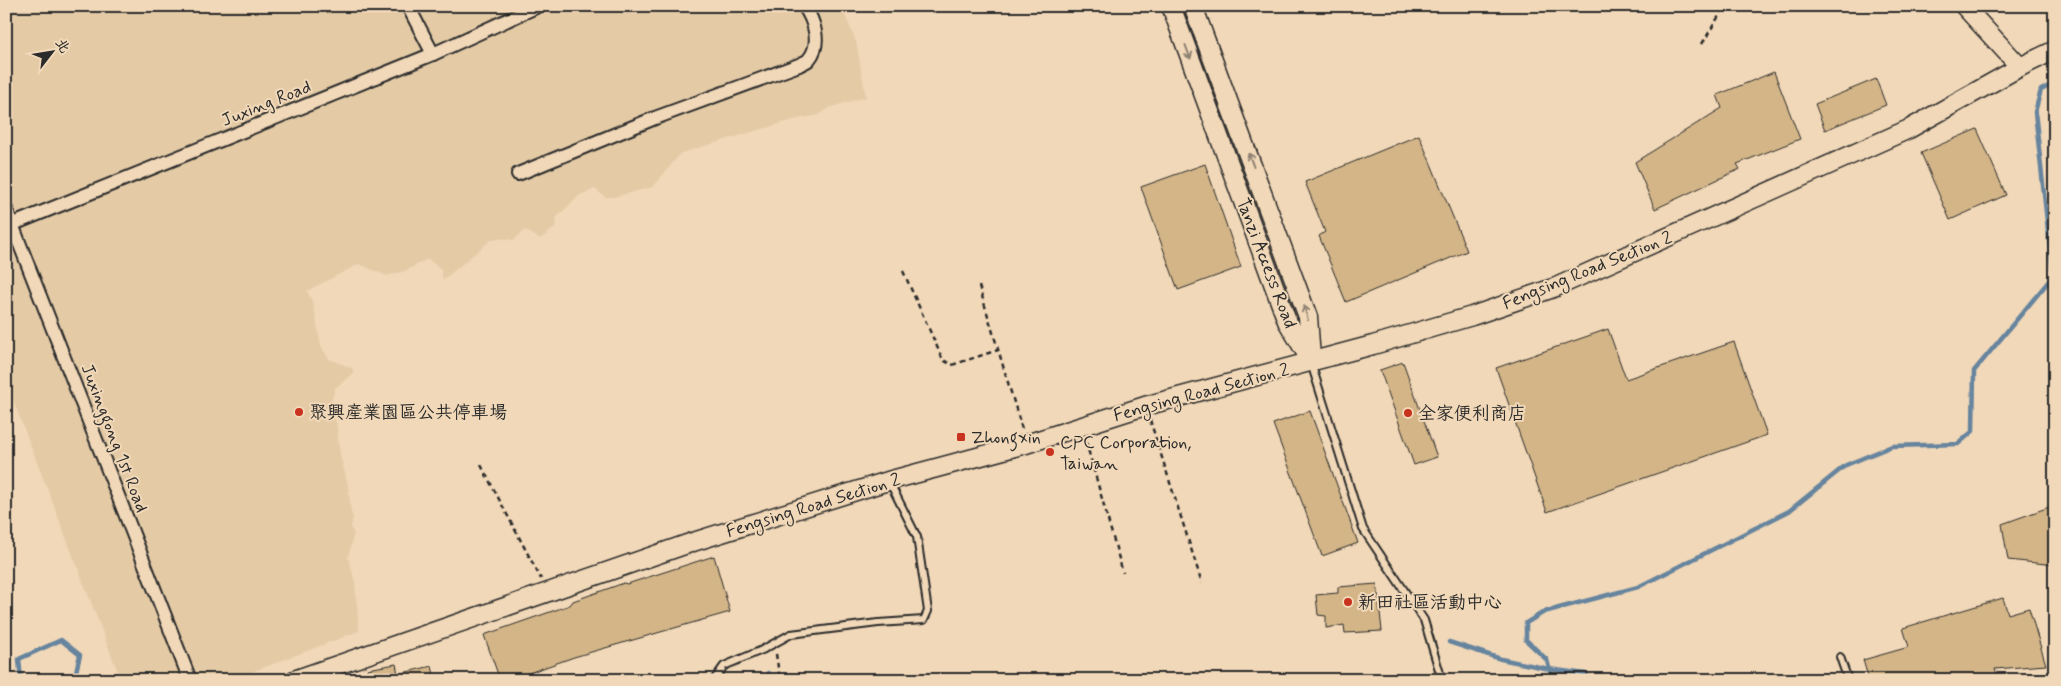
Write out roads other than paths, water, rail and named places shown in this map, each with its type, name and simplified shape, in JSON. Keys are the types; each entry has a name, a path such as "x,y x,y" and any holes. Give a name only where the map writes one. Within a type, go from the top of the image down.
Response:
{"street":[{"path":"408,6 433,54"},
{"name":"Juxing Road","path":"9,226 433,54 538,6"},
{"path":"518,174 655,118 799,65 809,59 815,47 815,26 804,6"},
{"name":"Tanzi Access Road","path":"1171,6 1287,321 1311,361"},
{"name":"Tanzi Access Road","path":"1193,6 1308,317 1311,361"},
{"path":"1964,6 2020,67"},
{"name":"Fengsing Road Section 2","path":"294,680 693,542 888,481 1026,444 1145,406 1472,316 1556,287 1909,129 2020,67 2055,50"},
{"name":"Juxinggong 1st Road","path":"6,209 9,226 190,680"}],"lane":[{"path":"1311,361 1363,529 1424,620 1442,680"},
{"path":"714,680 724,666 791,634 878,623 924,620 928,611 917,538 888,481"},
{"path":"1840,657 1848,680"}],"waterway":[{"path":"1542,680 1551,675 1547,660 1526,640 1526,623 1544,612 1638,587 1789,511 1846,465 1892,446 1958,444 1973,431 1974,371 2053,276 2035,112 2041,90 2055,83"},
{"path":"21,680 19,659 61,640 80,655 74,680"},
{"path":"1449,642 1501,659 1585,674 1593,680"},
{"path":"768,673 769,680"}],"place":[{"name":"聚興產業園區公共停車場","path":"299,412"},
{"name":"全家便利商店","path":"1408,413"},
{"name":"Zhongxin","path":"961,437"},
{"name":"CPC Corporation, Taiwan","path":"1050,452"},
{"name":"新田社區活動中心","path":"1348,602"}]}
